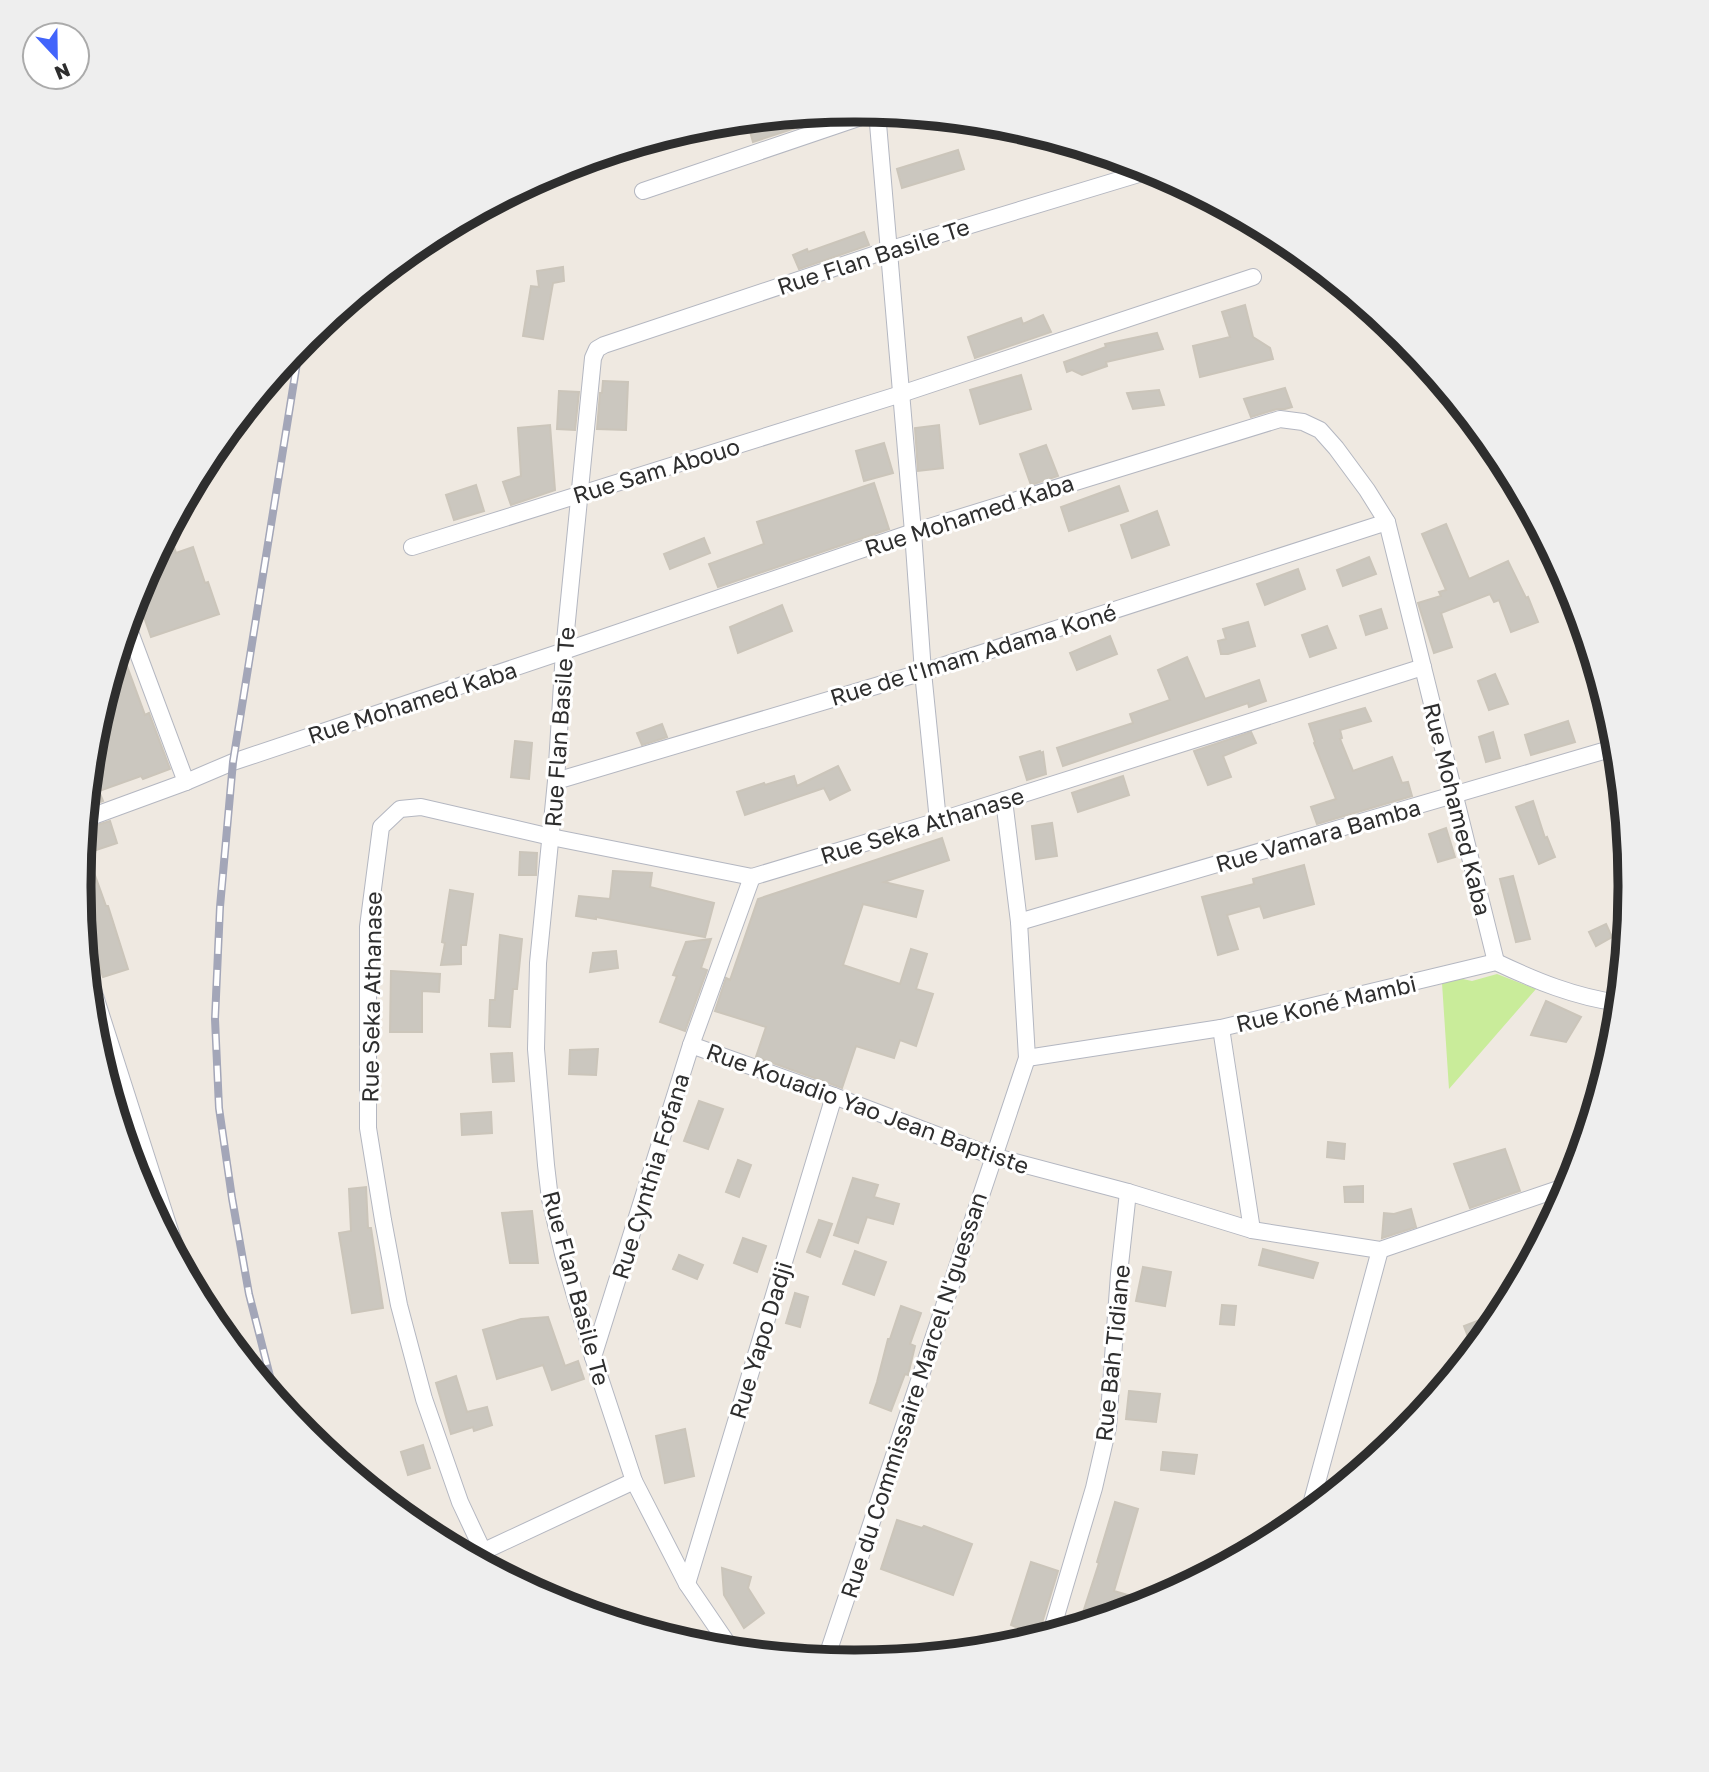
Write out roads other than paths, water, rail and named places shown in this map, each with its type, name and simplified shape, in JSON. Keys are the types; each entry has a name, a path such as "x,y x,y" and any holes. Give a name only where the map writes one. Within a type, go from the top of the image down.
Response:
{"street":[{"path":"643,191 855,122"},
{"path":"881,123 888,250 938,821"},
{"name":"Rue Flan Basile Te","path":"724,1638 687,1584 634,1481 593,1357 563,1254 550,1199 539,1098 536,1048 538,963 556,781 564,651 593,358 597,349 604,345 888,250 1133,176"},
{"name":"Rue Sam Abouo","path":"412,547 901,394 1253,277"},
{"name":"Rue Mohamed Kaba","path":"95,815 233,762 913,532 1280,419 1303,422 1320,430 1367,490 1387,522 1496,962"},
{"name":"Rue de l'Imam Adama Koné","path":"556,781 923,672 1387,522"},
{"path":"133,639 186,782"},
{"name":"Rue Seka Athanase","path":"483,1552 460,1502 424,1399 399,1305 368,1128 368,927 381,827 400,809 421,807 551,837 752,877 938,821 1423,667"},
{"name":"Rue Vamara Bamba","path":"1019,922 1605,750"},
{"name":"Rue du Commissaire Marcel N'guessan","path":"828,1649 1027,1058 1019,922 1004,800"},
{"name":"Rue Cynthia Fofana","path":"593,1357 691,1045 752,877"},
{"path":"1496,962 1569,993 1609,1001"},
{"name":"Rue Koné Mambi","path":"1027,1058 1221,1028 1496,962"},
{"path":"1221,1028 1252,1230"},
{"name":"Rue Kouadio Yao Jean Baptiste","path":"691,1045 992,1156 1128,1192 1252,1230 1380,1250 1554,1190"},
{"name":"Rue Yapo Dadji","path":"687,1584 834,1096"},
{"path":"129,1123 151,1183"},
{"name":"Rue Bah Tidiane","path":"1054,1622 1094,1488 1108,1427 1128,1192"},
{"path":"1312,1497 1380,1250"},
{"path":"491,1557 634,1481"}],"railway":[{"path":"270,1377 249,1294 232,1198 219,1108 215,1019 220,907 233,762 297,366"}]}
